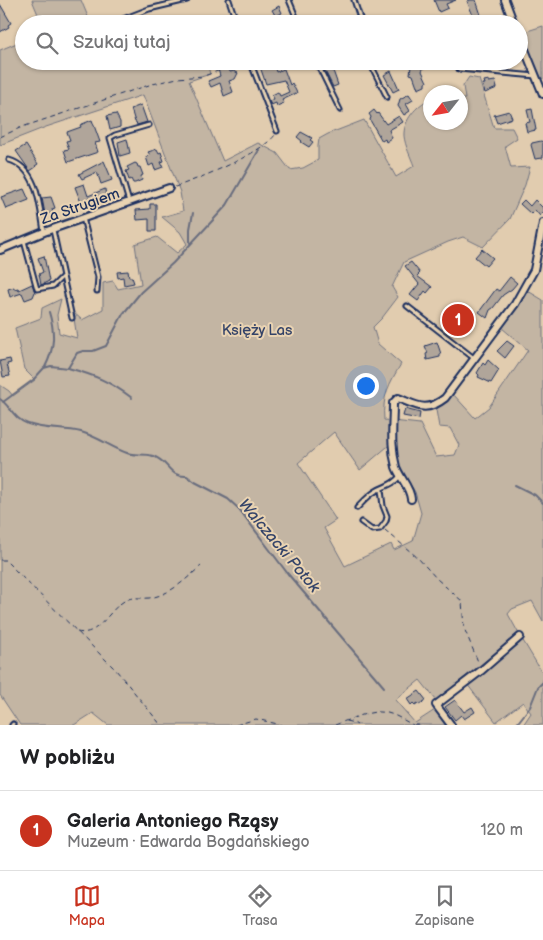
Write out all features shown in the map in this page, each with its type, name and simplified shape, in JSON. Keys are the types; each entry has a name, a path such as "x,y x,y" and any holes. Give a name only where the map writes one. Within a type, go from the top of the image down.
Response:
{"street":[{"path":"505,0 511,15"},
{"path":"528,56 543,94"},
{"name":"Za Strugiem","path":"0,250 44,232 169,188"},
{"path":"411,499 410,492 396,468 391,442 393,403 398,398 425,408 445,398 515,304 534,270 543,223"},
{"path":"451,725 436,704 482,670 520,637"}],"lane":[{"path":"134,15 149,9 187,0"},
{"path":"229,0 234,15"},
{"path":"289,0 295,15"},
{"path":"354,0 359,15"},
{"path":"253,70 277,131"},
{"path":"320,70 340,110"},
{"path":"373,70 386,97"},
{"path":"470,70 537,76"},
{"path":"129,202 110,138 114,135 149,125"},
{"path":"9,160 16,162 23,168 35,187 44,232"},
{"path":"83,218 98,277 97,291"},
{"path":"53,229 72,318"},
{"path":"23,240 37,289 53,286 62,277"},
{"path":"407,306 475,359"},
{"path":"357,508 376,491 395,482 400,476"},
{"path":"361,522 368,529 372,530 382,527 386,522 387,516 383,506 381,490"}],"path":[{"path":"0,137 22,127 149,85 177,78 204,76 220,70"},
{"path":"169,188 206,176 249,154 271,140 277,131"},
{"path":"382,527 418,558 437,579 462,601 464,628 482,670"},
{"path":"0,560 5,560 116,670 161,725"},
{"path":"76,632 85,634 94,630 125,601 136,597 148,598 174,589 201,566"},
{"path":"334,725 379,711 413,725 420,725"},
{"path":"236,725 256,719 282,725"},
{"path":"345,721 357,725"}],"green space":[{"path":"32,0 81,0 87,15 38,15"},
{"path":"543,26 543,79 538,75 528,50 528,31"},
{"name":"Księży Las","path":"15,44 15,70 209,70 210,74 189,81 223,161 258,143 277,153 290,170 303,168 318,160 319,139 364,120 396,177 414,166 407,148 404,130 408,119 420,105 423,103 423,130 468,130 468,85 464,85 469,77 479,79 494,128 512,128 517,138 505,146 511,168 530,167 525,185 510,219 483,247 463,237 404,262 392,287 398,297 373,327 378,344 401,364 387,390 384,404 384,420 420,424 436,457 455,455 459,445 450,428 439,427 436,410 453,394 475,418 489,407 528,350 502,328 528,291 543,300 543,621 532,601 512,609 508,614 519,634 436,700 420,680 395,700 415,723 435,710 448,725 108,725 93,713 74,725 20,725 0,695 0,385 13,396 35,380 24,369 15,328 41,318 42,308 61,299 57,315 59,333 77,338 73,312 82,320 103,309 103,283 113,281 118,289 141,284 135,244 157,237 177,253 187,244 180,232 162,217 183,211 180,192 143,95 46,127 0,145 0,50","holes":["334,432 360,470 394,441 400,468 415,492 421,513 413,541 394,550 391,544 345,566 324,528 336,520 298,463"]},
{"path":"522,639 543,674 543,725 523,725 531,713 523,702 496,722 467,684"}],"building":[{"path":"434,0 456,0 446,4 448,8 439,12"},
{"path":"476,0 481,15 473,15 467,1"},
{"path":"0,4 11,23 8,25 9,27 0,32"},
{"path":"279,6 282,13 275,15 272,10"},
{"path":"218,70 229,70 230,72 238,73 235,79 229,81 233,92 224,96 220,83 211,87 208,81 220,76"},
{"path":"261,70 275,70 276,72 284,70 290,85 292,83 297,93 282,100 284,103 277,106 276,103 271,105 269,101 274,99 272,95 278,92 280,96 289,92 284,80 266,84"},
{"path":"324,70 333,70 338,85 333,87"},
{"path":"410,70 422,70 427,82 418,89 413,75 410,74"},
{"path":"391,71 399,89 393,92 384,75"},
{"path":"489,80 489,82 495,81 497,88 485,93 482,84 485,84 484,81"},
{"path":"409,94 413,100 406,104 410,111 404,115 398,106 400,99"},
{"path":"141,105 147,122 137,125 131,109"},
{"path":"532,109 536,130 527,132 525,123 530,122 527,110"},
{"path":"374,110 386,124 399,116 403,122 389,130 392,138 386,142 385,139 382,141 370,120 369,114"},
{"path":"509,111 512,118 497,123 494,115"},
{"path":"116,114 120,127 110,130 107,116"},
{"path":"92,120 100,142 95,143 98,152 68,162 64,150 69,149 66,141 70,140 67,132 81,127 80,125"},
{"path":"301,132 312,138 310,140 313,142 309,147 297,137"},
{"path":"127,139 130,153 120,156 118,142"},
{"path":"543,142 543,158 535,159 531,145"},
{"path":"26,145 38,164 30,171 16,151"},
{"path":"157,149 159,153 161,152 164,161 161,162 163,167 155,170 153,164 149,166 146,157 150,155 148,152"},
{"path":"104,161 112,180 101,184 97,172 82,179 79,174"},
{"path":"135,163 140,167 143,175 141,176 142,180 133,183 131,179 129,180 126,171 129,170 127,167"},
{"path":"84,184 88,196 105,189 106,198 82,205 75,187"},
{"path":"24,189 29,200 6,209 1,197"},
{"path":"51,197 55,208 52,209 53,213 45,214 42,198"},
{"path":"524,200 530,206 535,200 543,208 543,213 540,216 535,210 531,214 520,204"},
{"path":"150,204 156,204 156,231 149,231 149,219 137,220 136,210 150,209"},
{"path":"482,249 493,258 486,266 475,257"},
{"path":"44,256 49,281 41,285 39,274 43,272 38,258"},
{"path":"411,262 420,273 417,276 432,287 427,293 425,291 418,301 410,295 419,284 405,266"},
{"path":"128,271 129,277 132,277 134,283 124,285 123,277 118,278 117,272"},
{"path":"510,277 517,283 490,310 487,318 479,312 496,289 499,291"},
{"path":"32,284 35,292 33,297 25,300 22,293 10,297 8,289 14,287 14,289 18,288 19,290"},
{"path":"457,311 466,318 459,327 450,321"},
{"path":"507,341 514,346 505,358 497,351"},
{"path":"437,342 441,354 440,357 427,360 426,354 428,353 425,346"},
{"path":"10,359 11,363 7,364 10,376 3,377 0,361"},
{"path":"488,360 499,370 491,383 478,377 477,373 483,363 485,365"},
{"path":"405,409 420,413 419,419 403,416"},
{"path":"419,691 426,700 419,705 418,703 415,705 413,703 411,705 407,699"},
{"path":"455,700 464,712 472,707 475,712 464,719 461,715 455,720 445,707"}],"waterway":[{"path":"3,402 33,380 44,368 51,366 68,368 77,353 93,351 106,346 123,314 141,292 173,263 227,205 259,150"},
{"path":"190,243 193,213"},
{"path":"45,367 51,353 53,340 49,312"},
{"path":"68,368 102,380 132,398"},
{"name":"Walczacki Potok","path":"0,399 23,422 41,427 81,432 127,453 153,456 163,462 172,472 181,476 187,476 228,499 239,509 288,574 384,687"},
{"path":"515,485 535,495 543,503"},
{"path":"516,725 530,707 538,687 543,682"}],"place":[{"name":"Galeria Antoniego Rząsy","path":"458,320"}]}
